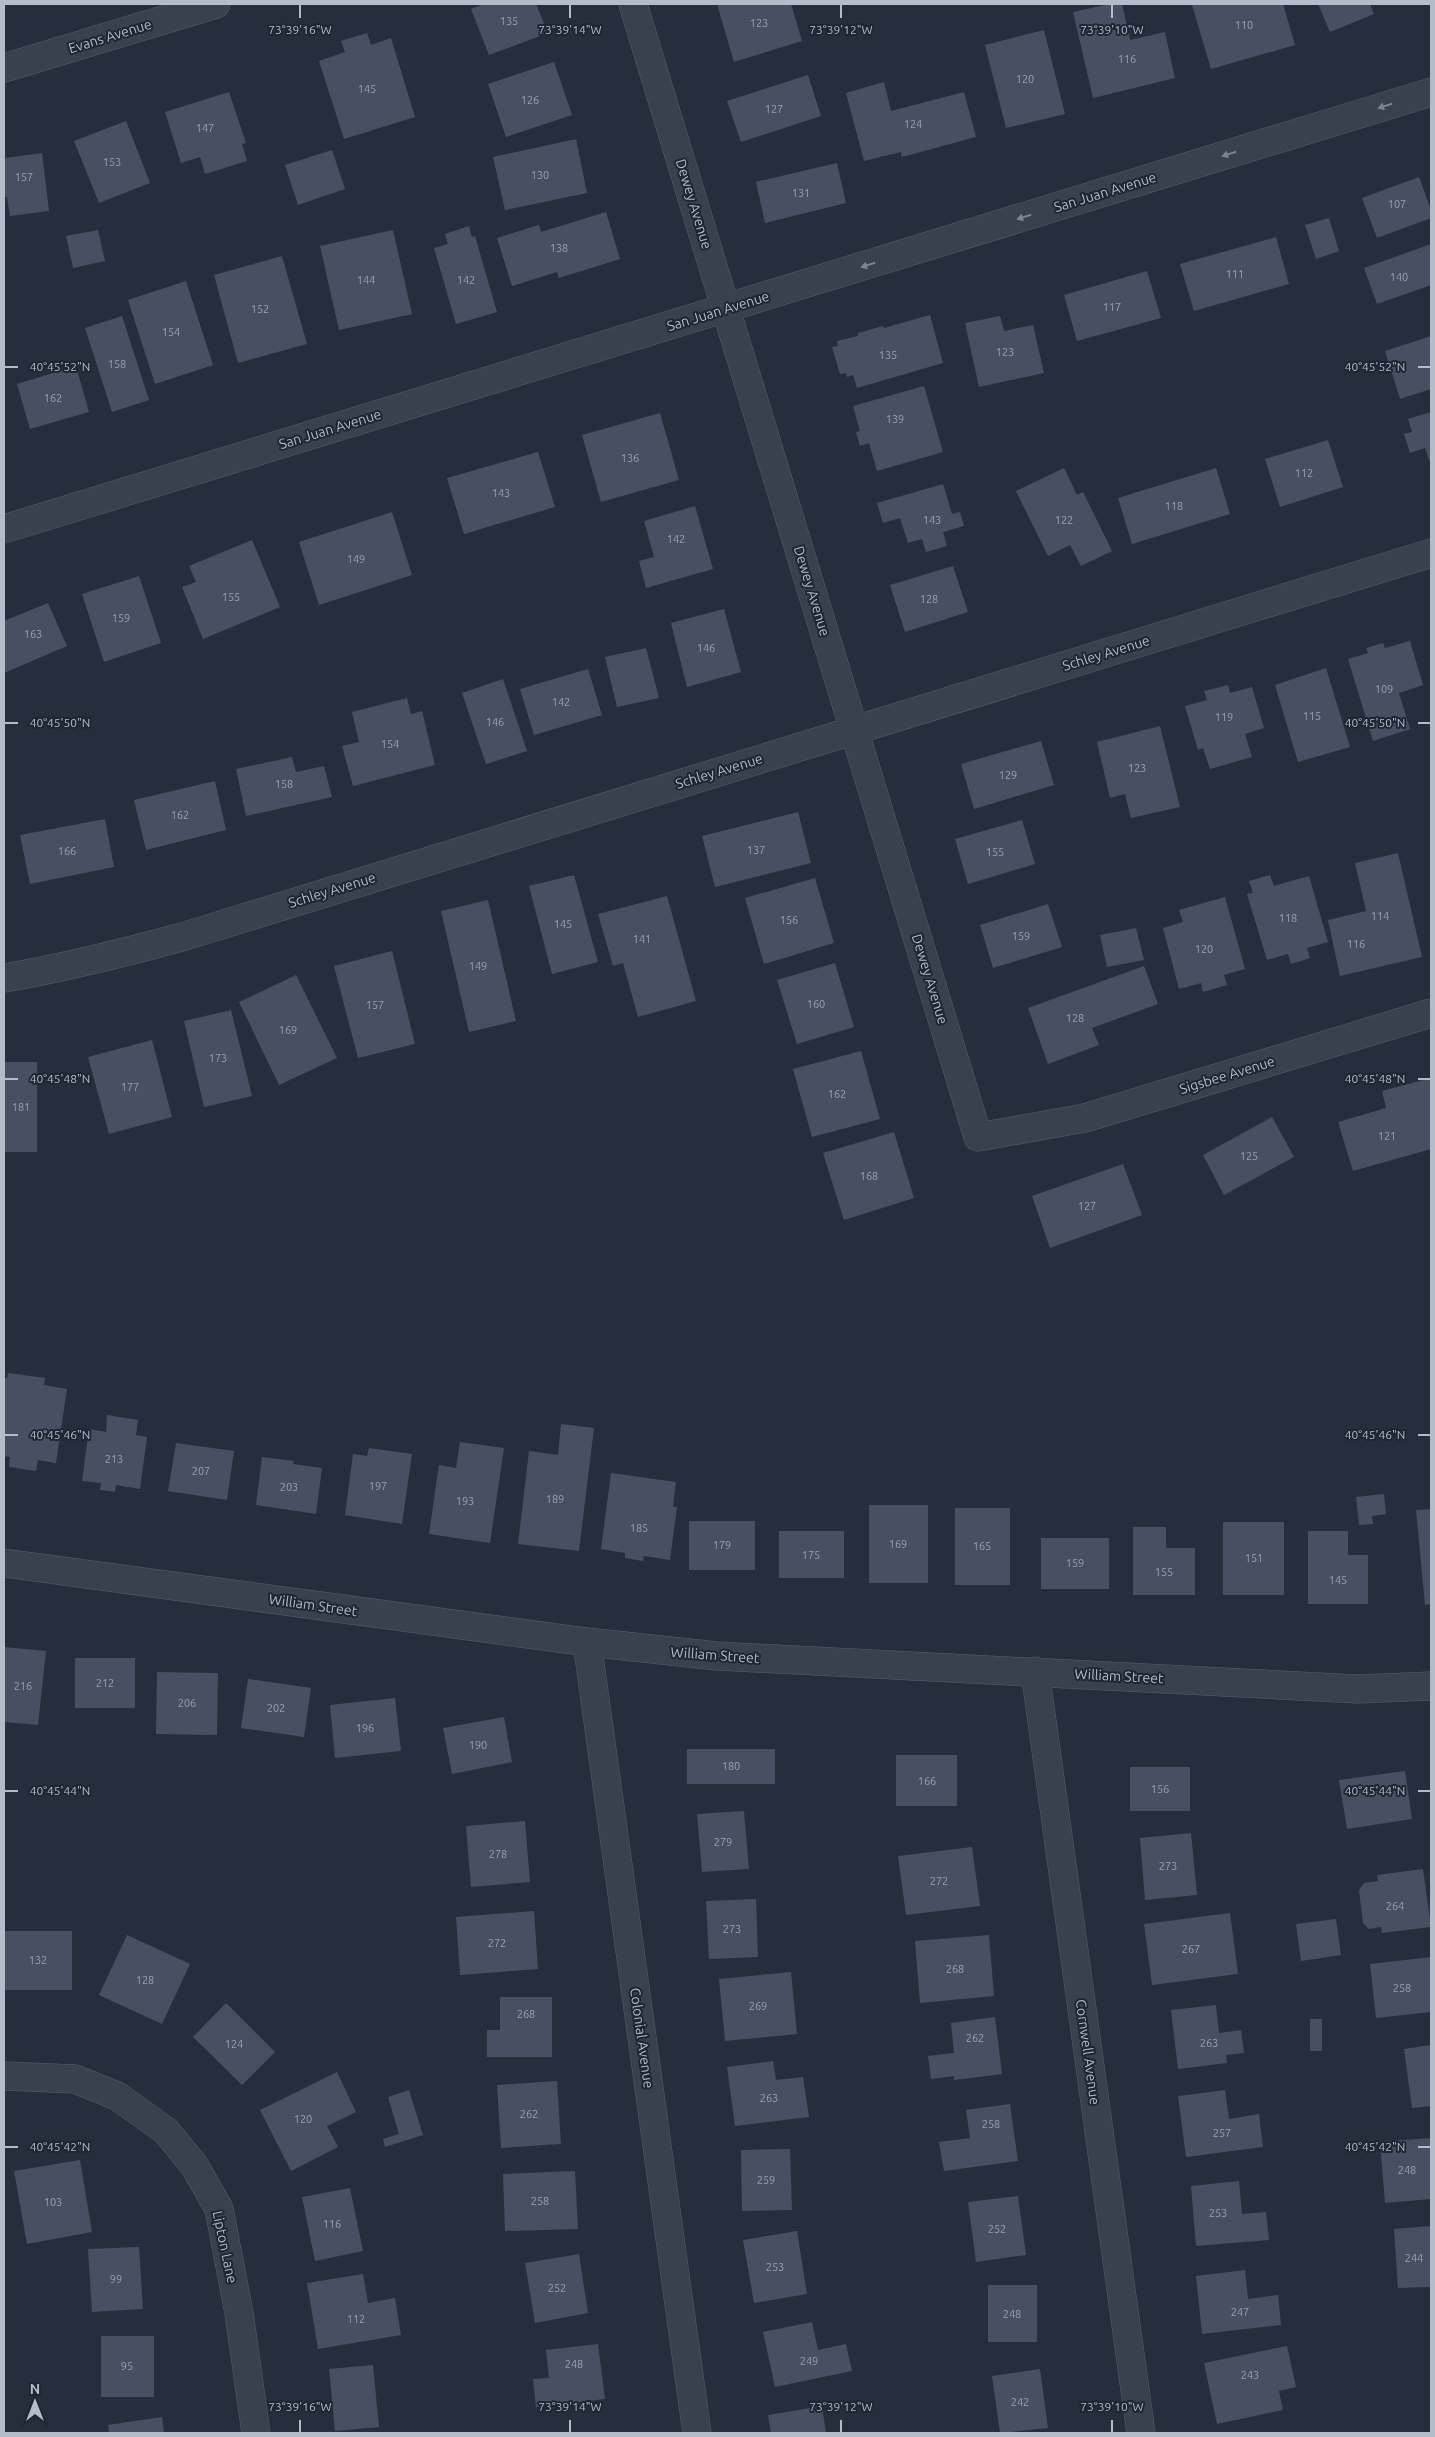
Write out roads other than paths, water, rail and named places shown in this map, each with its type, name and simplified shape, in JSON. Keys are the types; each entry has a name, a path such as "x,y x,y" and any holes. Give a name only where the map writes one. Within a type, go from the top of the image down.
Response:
{"street":[{"name":"Evans Avenue","path":"4,68 216,4"},
{"name":"Dewey Avenue","path":"633,4 978,1137 1021,1130"},
{"name":"San Juan Avenue","path":"4,529 1431,92"},
{"name":"Schley Avenue","path":"4,978 41,972 182,937 1431,553"},
{"name":"Sigsbee Avenue","path":"1021,1130 1084,1118 1431,1013"},
{"name":"William Street","path":"4,1562 587,1642 717,1656 1358,1688 1431,1686"},
{"name":"Colonial Avenue","path":"587,1642 697,2433"},
{"name":"Cornwell Avenue","path":"1035,1671 1141,2433"},
{"name":"Lipton Lane","path":"4,2076 75,2080 117,2096 166,2131 194,2165 219,2209 239,2313 256,2433"}]}
